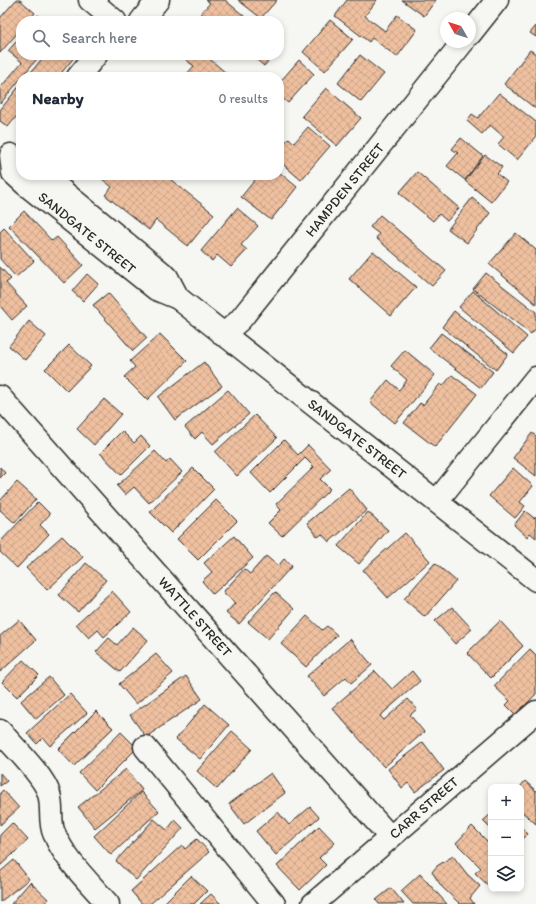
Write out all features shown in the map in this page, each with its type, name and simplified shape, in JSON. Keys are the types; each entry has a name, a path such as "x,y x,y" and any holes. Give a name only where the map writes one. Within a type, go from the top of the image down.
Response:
{"street":[{"path":"90,0 109,16"},
{"path":"128,16 141,0"},
{"path":"145,16 158,0"},
{"path":"476,26 497,0"},
{"name":"HAMPDEN STREET","path":"223,334 240,320 458,48"},
{"path":"82,72 92,60"},
{"path":"100,72 109,60"},
{"name":"SANDGATE STREET","path":"33,180 156,289 178,298 536,580"},
{"name":"SANDGATE STREET","path":"49,180 167,277 178,298"},
{"path":"437,501 536,378"},
{"name":"WATTLE STREET","path":"0,397 390,837"},
{"name":"CARR STREET","path":"313,904 536,712"},
{"path":"0,731 37,774 49,792 52,807 53,832 64,852 108,904"},
{"path":"145,747 274,904"}],"building":[{"path":"16,0 20,0 35,13 32,16 16,16 16,35 0,53 0,18"},
{"path":"206,0 225,0 244,16 204,16 201,13 210,3"},
{"path":"238,0 277,0 263,16 258,16"},
{"path":"347,0 377,0 365,16 385,31 397,15 417,30 397,57 372,38 369,42 335,16"},
{"path":"402,0 436,0 424,16"},
{"path":"330,20 353,39 325,71 303,52"},
{"path":"536,26 536,37 530,33"},
{"path":"16,42 16,57 8,51"},
{"path":"530,50 536,54 536,109 504,84"},
{"path":"360,55 384,74 361,102 338,83"},
{"path":"19,60 36,60 26,72 16,72 16,84 0,104 0,88 22,62"},
{"path":"41,60 72,60 62,72 31,72"},
{"path":"186,60 211,60 225,72 189,72 194,66"},
{"path":"257,60 269,60 264,66"},
{"path":"299,60 314,74 288,103 284,99 284,77"},
{"path":"326,88 361,118 337,146 302,116"},
{"path":"16,90 16,117 8,127 0,121 0,110"},
{"path":"499,93 536,122 536,137 517,160 498,144 504,137 490,125 482,134 467,121 472,114 478,118"},
{"path":"308,127 330,146 301,180 284,165 284,144 289,138 294,143"},
{"path":"461,138 483,156 465,180 447,166 458,153 452,149"},
{"path":"485,155 502,167 497,174 507,182 491,202 465,181"},
{"path":"417,172 459,208 447,221 439,214 433,221 399,193"},
{"path":"284,176 297,187 271,220 241,197 255,180 284,180"},
{"path":"103,180 171,180 214,214 188,246 156,220 149,230 105,195 112,187"},
{"path":"472,198 490,213 467,243 448,229"},
{"path":"237,208 258,226 241,245 247,250 231,267 217,255 212,261 201,251"},
{"path":"24,211 52,241 57,237 83,265 64,283 9,226"},
{"path":"380,215 446,271 432,286 376,238 379,234 370,227"},
{"path":"4,228 34,261 16,277 0,259 0,232"},
{"path":"516,233 536,250 536,304 489,264"},
{"path":"373,251 416,287 391,316 349,279"},
{"path":"0,267 11,279 6,283 27,306 12,320 0,306"},
{"path":"486,273 536,312 536,328 531,334 473,289"},
{"path":"87,274 98,284 83,301 72,291"},
{"path":"473,291 527,337 514,353 459,307"},
{"path":"108,293 147,338 133,351 93,305"},
{"path":"454,311 508,354 496,370 442,327"},
{"path":"29,321 46,336 25,360 9,346"},
{"path":"441,333 493,372 481,388 429,348"},
{"path":"160,334 187,361 147,400 124,377 135,367 130,361"},
{"path":"69,345 91,366 67,391 45,369"},
{"path":"405,350 435,375 395,423 370,402 388,380 399,390 407,380 391,366"},
{"path":"204,362 222,386 175,420 158,397"},
{"path":"452,375 477,394 435,447 404,423 420,403 423,405 440,384 443,386"},
{"path":"228,390 249,414 213,444 202,432 195,439 185,427"},
{"path":"104,399 121,414 94,445 77,429"},
{"path":"255,415 277,438 237,476 215,452"},
{"path":"122,431 134,443 141,436 150,446 121,475 100,453"},
{"path":"532,433 536,436 536,476 513,458"},
{"path":"284,440 298,455 308,445 331,469 320,479 330,489 282,536 268,523 281,510 276,504 314,467 305,458 270,493 251,473"},
{"path":"155,451 166,463 170,459 182,472 149,503 134,487 125,495 117,486"},
{"path":"0,467 5,473 0,478"},
{"path":"193,468 214,489 171,533 150,512"},
{"path":"513,468 533,486 520,502 525,506 515,518 489,496"},
{"path":"17,482 36,499 15,523 0,510 0,501"},
{"path":"349,488 367,510 329,542 322,534 318,537 307,523"},
{"path":"216,500 237,521 198,560 177,539"},
{"path":"38,502 50,514 40,525 49,534 17,568 0,552 0,542"},
{"path":"525,511 534,518 536,516 536,538 530,533 527,537 514,525"},
{"path":"368,512 388,530 359,564 338,546"},
{"path":"405,533 430,561 388,598 363,570"},
{"path":"62,536 83,557 47,590 26,568"},
{"path":"234,536 253,558 213,594 202,581 212,572 204,563"},
{"path":"266,556 278,566 284,559 292,566 239,624 226,613 235,603 223,592 244,569 250,574"},
{"path":"86,563 106,580 78,612 59,595"},
{"path":"435,563 456,581 425,617 404,599"},
{"path":"112,591 131,612 104,637 98,630 89,638 76,624"},
{"path":"275,592 294,609 268,639 248,622"},
{"path":"452,607 472,629 455,644 435,621"},
{"path":"307,616 322,630 327,626 337,635 306,667 281,644"},
{"path":"19,620 36,640 0,672 0,636"},
{"path":"500,621 523,646 491,678 467,653"},
{"path":"133,627 148,640 120,672 96,652 109,638 117,645"},
{"path":"350,639 372,665 351,683 346,677 324,696 307,676"},
{"path":"530,649 536,655 536,694 516,715 506,705 510,701 494,686"},
{"path":"156,654 173,673 136,704 119,684"},
{"path":"23,660 39,675 17,697 2,682"},
{"path":"375,671 392,689 412,671 420,681 380,716 384,720 408,699 417,709 410,715 424,732 384,767 332,708"},
{"path":"186,676 202,699 146,737 130,715"},
{"path":"49,677 64,695 36,719 21,701"},
{"path":"70,694 87,713 50,746 43,738 37,744 27,733"},
{"path":"205,704 229,725 200,759 176,739"},
{"path":"96,711 113,728 74,766 58,749"},
{"path":"232,731 252,749 217,789 197,771"},
{"path":"121,732 137,748 95,790 79,773"},
{"path":"423,742 444,770 415,792 408,783 402,788 388,769"},
{"path":"126,769 142,790 95,828 78,807"},
{"path":"0,773 7,781 0,786"},
{"path":"271,773 285,793 244,824 229,804"},
{"path":"525,781 536,791 536,824 524,814 524,784 522,784"},
{"path":"3,790 19,808 0,825 0,793"},
{"path":"141,792 159,811 111,855 94,836"},
{"path":"310,807 319,817 276,855 256,831 278,812 289,825"},
{"path":"488,817 488,826 483,821"},
{"path":"154,819 167,830 175,820 183,828 136,880 116,861"},
{"path":"12,823 28,840 0,866 0,835"},
{"path":"319,826 335,843 319,858 326,865 300,890 277,866"},
{"path":"472,826 488,842 488,885 475,873 481,868 456,843"},
{"path":"524,830 528,834 524,838"},
{"path":"197,839 209,852 150,904 142,904 131,891 182,845 185,849"},
{"path":"453,856 467,874 480,886 470,898 474,904 460,904 442,887 432,872 437,866"},
{"path":"14,860 29,879 0,902 0,872"},
{"path":"420,874 447,904 413,904 401,891"},
{"path":"191,876 207,891 194,904 163,904"},
{"path":"30,882 48,899 44,904 11,904"},
{"path":"391,888 404,904 379,904 376,900"},
{"path":"211,894 221,904 200,904"}]}
